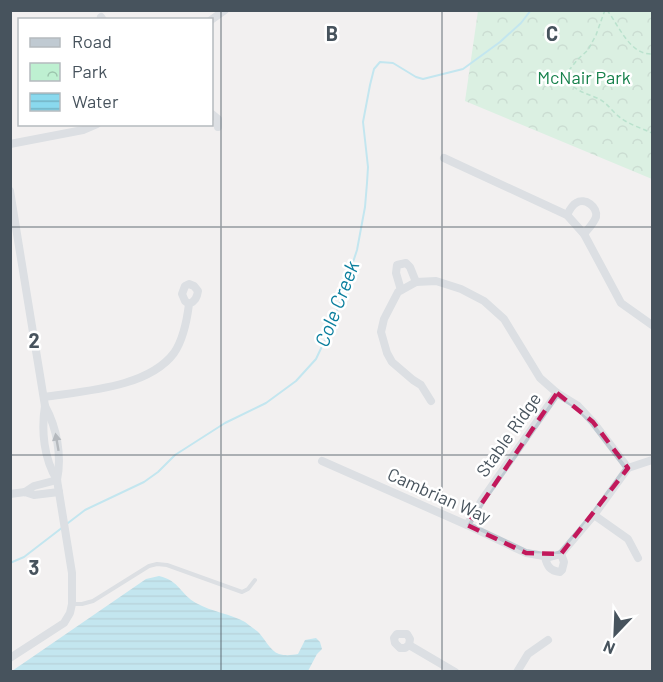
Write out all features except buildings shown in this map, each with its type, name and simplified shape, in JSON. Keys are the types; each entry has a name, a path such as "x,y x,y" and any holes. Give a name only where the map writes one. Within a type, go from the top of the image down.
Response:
{"street":[{"path":"213,115 218,119 218,127"},
{"path":"10,144 83,130 92,126"},
{"path":"444,158 567,215 584,234 621,303 652,325"},
{"path":"10,191 44,402 44,435 51,471 57,480"},
{"path":"567,215 574,204 579,201 593,205 596,216 584,234"},
{"path":"401,290 396,273 397,265 406,263 416,282"},
{"path":"431,401 421,385 392,362 381,332 384,319 398,292 416,282 436,281 461,289 484,301 504,319 540,378 557,393 578,406 628,468 652,460"},
{"path":"44,402 121,385 161,366 174,353 179,343 189,304"},
{"name":"Stable Ridge","path":"467,525 557,393"},
{"path":"10,658 64,623 72,604 72,573 57,480 60,468 57,442 52,418 44,402"},
{"name":"Cambrian Way","path":"322,461 526,553 545,557 561,554 628,468"},
{"path":"25,492 34,486 57,480"},
{"path":"10,494 25,492 34,495 59,492"},
{"path":"594,514 628,539 638,558"},
{"name":"Cambrian Way","path":"545,557 547,566 560,572 564,562 561,554"},
{"path":"517,672 528,654 548,640"},
{"path":"409,645 455,672"}],"lane":[{"path":"72,604 93,601 149,566 157,564 189,572 242,592 248,589 255,580"}],"path":[{"path":"606,10 632,44 646,54 652,54"},
{"path":"606,10 588,50 570,69 567,78 571,86 600,100 617,116 652,133"}],"highlighted area":[{"path":"557,393 593,422 628,468 561,554 526,553 467,525"}],"green space":[{"name":"McNair Park","path":"478,11 652,11 652,179 465,101"}],"water":[{"path":"159,576 176,584 186,596 196,603 245,622 279,654 298,654 305,640 316,638 322,649 308,671 12,671 146,579"}],"waterway":[{"name":"Cole Creek","path":"68,523 85,510 144,482 175,455 225,423 266,403 296,381 316,359 333,323 357,250 365,207 368,167 363,122 374,69 380,62 393,63 423,79 463,69 500,42 521,23 531,10"},
{"name":"Cole Creek","path":"10,563 24,557 63,527"}]}
